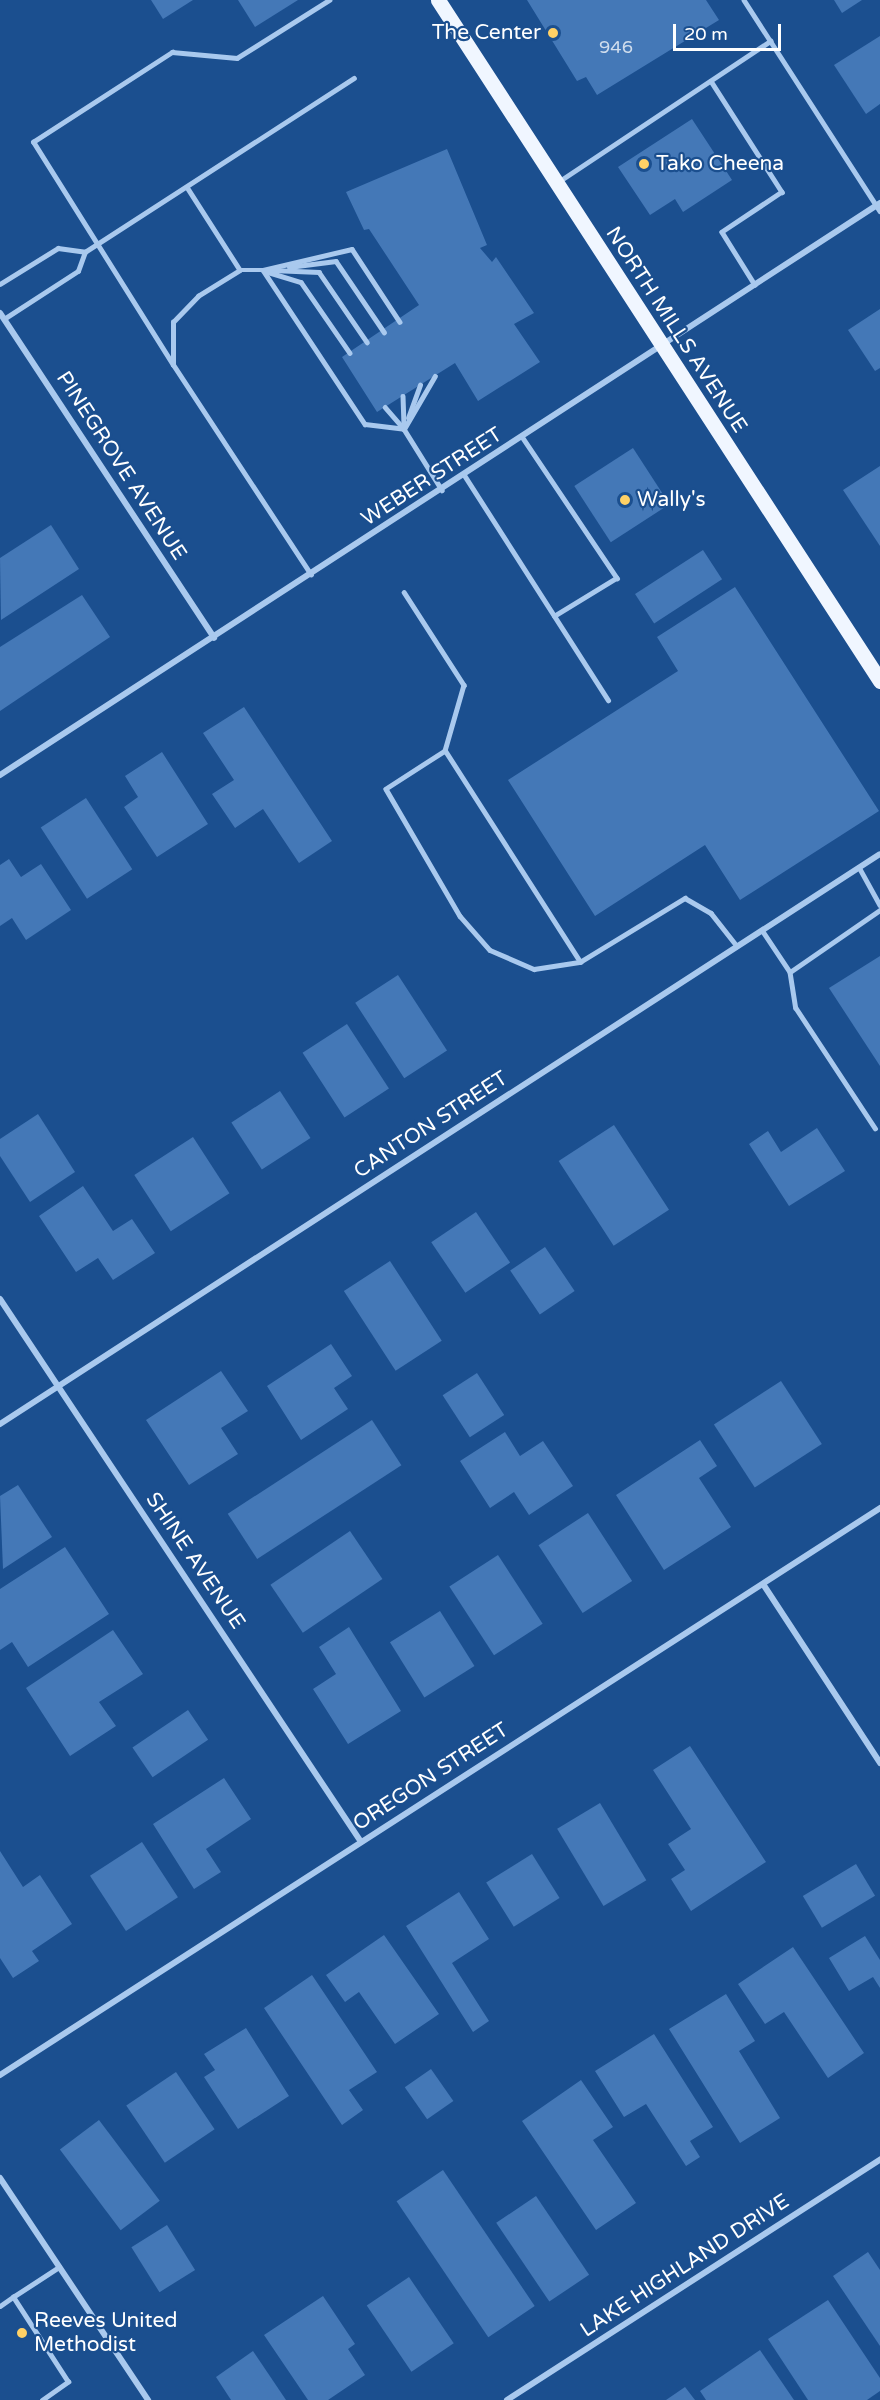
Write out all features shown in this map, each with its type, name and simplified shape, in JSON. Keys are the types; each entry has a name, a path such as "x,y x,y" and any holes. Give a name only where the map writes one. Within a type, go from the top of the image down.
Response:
{"main road":[{"name":"NORTH MILLS AVENUE","path":"438,0 880,681"}],"street":[{"name":"WEBER STREET","path":"0,775 879,207"},
{"name":"PINEGROVE AVENUE","path":"2,316 214,638"},
{"name":"CANTON STREET","path":"0,1424 880,854"},
{"name":"SHINE AVENUE","path":"0,1299 57,1388 361,1842"},
{"name":"OREGON STREET","path":"0,2075 880,1508"},
{"path":"763,1584 880,1763"},
{"name":"LAKE HIGHLAND DRIVE","path":"507,2400 880,2160"},
{"path":"1,2183 148,2400"}],"lane":[{"path":"311,575 95,246 33,142 172,52 237,58 329,0"},
{"path":"744,0 879,207"},
{"path":"556,184 771,41"},
{"path":"2,316 78,271 86,252 354,78"},
{"path":"711,81 782,192 722,232 756,285"},
{"path":"187,187 240,270"},
{"path":"0,284 58,248 86,252"},
{"path":"263,270 352,249 400,322"},
{"path":"263,270 336,261 384,332"},
{"path":"172,365 173,322 198,296 240,270 319,272 367,342"},
{"path":"263,270 301,282 350,353"},
{"path":"263,270 365,424 404,429"},
{"path":"404,429 435,376"},
{"path":"404,429 420,386"},
{"path":"403,396 404,429"},
{"path":"385,407 404,429 442,490"},
{"path":"523,438 616,578 555,616"},
{"path":"465,476 608,700"},
{"path":"405,592 464,685 445,751 386,789 460,916 490,950 534,969 580,962 685,898 711,913 737,946"},
{"path":"445,751 580,962"},
{"path":"859,867 880,905"},
{"path":"790,972 880,910"},
{"path":"762,930 790,972 796,1008 875,1128"},
{"path":"0,2306 59,2267"},
{"path":"13,2297 69,2382 42,2400"}],"building":[{"path":"151,0 193,0 163,19"},
{"path":"238,0 298,0 255,27"},
{"path":"527,0 706,0 719,20 597,95 586,77 577,81"},
{"path":"834,0 862,0 842,13"},
{"path":"880,36 880,104 866,114 834,65"},
{"path":"692,119 732,180 683,212 675,199 650,215 618,167"},
{"path":"447,149 487,245 480,248 492,262 496,257 534,313 514,324 540,362 478,401 455,363 377,412 342,357 419,305 369,229 364,230 346,192"},
{"path":"880,309 880,368 875,371 848,330"},
{"path":"633,448 669,504 611,542 574,486"},
{"path":"880,466 880,546 843,490"},
{"path":"51,525 79,569 1,620 0,558"},
{"path":"703,550 722,579 654,623 635,594"},
{"path":"735,587 879,811 740,900 705,845 595,916 508,780 678,671 657,637"},
{"path":"82,595 110,637 0,711 0,647"},
{"path":"244,707 332,841 299,863 263,809 235,828 212,794 234,780 203,733"},
{"path":"162,752 208,824 157,857 124,807 138,797 125,776"},
{"path":"86,798 132,869 87,899 41,827"},
{"path":"9,859 21,877 41,864 71,910 26,940 12,918 0,926 0,865"},
{"path":"880,956 880,1066 829,988"},
{"path":"398,975 447,1050 404,1078 355,1003"},
{"path":"347,1024 389,1089 344,1117 303,1053"},
{"path":"280,1091 310,1138 262,1170 231,1123"},
{"path":"38,1114 75,1172 30,1202 0,1156 0,1139"},
{"path":"614,1125 669,1210 614,1246 559,1161"},
{"path":"817,1128 845,1171 789,1206 749,1144 768,1131 781,1152"},
{"path":"193,1137 229,1193 171,1231 134,1175"},
{"path":"83,1186 113,1231 132,1219 155,1253 113,1280 98,1258 76,1272 39,1216"},
{"path":"476,1212 510,1263 465,1293 431,1242"},
{"path":"545,1247 575,1291 540,1314 510,1270"},
{"path":"390,1261 442,1341 396,1371 344,1291"},
{"path":"331,1344 352,1376 334,1388 348,1409 301,1440 267,1386"},
{"path":"221,1371 248,1411 221,1428 238,1454 189,1485 146,1420"},
{"path":"477,1373 504,1415 470,1437 443,1395"},
{"path":"781,1381 822,1444 755,1487 714,1425"},
{"path":"372,1420 401,1465 257,1559 228,1514"},
{"path":"505,1432 520,1456 543,1441 573,1486 529,1515 514,1492 490,1508 460,1461"},
{"path":"700,1440 717,1466 699,1478 731,1527 664,1570 616,1495"},
{"path":"18,1485 52,1537 3,1569 0,1496"},
{"path":"588,1513 632,1581 583,1613 539,1545"},
{"path":"350,1531 382,1579 303,1633 270,1585"},
{"path":"65,1547 109,1614 28,1667 12,1642 0,1650 0,1589"},
{"path":"498,1555 543,1624 494,1655 449,1587"},
{"path":"440,1611 474,1666 424,1697 390,1642"},
{"path":"349,1627 401,1711 348,1744 313,1689 336,1674 319,1647"},
{"path":"113,1630 143,1674 99,1702 116,1726 70,1756 26,1688"},
{"path":"188,1710 208,1740 153,1777 132,1747"},
{"path":"690,1746 766,1862 691,1911 671,1879 685,1870 668,1844 691,1829 653,1770"},
{"path":"224,1778 251,1819 206,1849 221,1872 194,1889 153,1824"},
{"path":"600,1803 646,1880 603,1906 557,1829"},
{"path":"142,1842 178,1897 126,1931 90,1876"},
{"path":"0,1851 23,1887 40,1875 72,1924 32,1951 39,1961 13,1978 0,1958"},
{"path":"532,1854 560,1898 514,1927 486,1883"},
{"path":"856,1864 875,1896 822,1928 803,1896"},
{"path":"459,1892 489,1939 452,1963 489,2021 473,2032 406,1926"},
{"path":"384,1935 439,2014 395,2044 359,1992 345,2002 326,1975"},
{"path":"865,1936 880,1960 880,1988 873,1977 849,1991 829,1958"},
{"path":"793,1947 864,2053 828,2078 784,2012 765,2024 738,1984"},
{"path":"312,1975 377,2072 349,2090 363,2110 342,2125 264,2008"},
{"path":"726,1994 755,2041 739,2051 780,2118 740,2143 669,2029"},
{"path":"246,2028 289,2096 238,2129 204,2077 215,2070 204,2054"},
{"path":"654,2034 713,2127 690,2141 700,2157 686,2166 646,2104 624,2117 595,2071"},
{"path":"431,2069 453,2101 427,2119 405,2087"},
{"path":"176,2072 215,2129 165,2163 126,2106"},
{"path":"581,2080 613,2127 593,2140 636,2203 596,2230 522,2121"},
{"path":"99,2120 160,2201 121,2230 60,2149"},
{"path":"443,2170 535,2306 488,2337 397,2201"},
{"path":"536,2196 589,2275 549,2302 496,2223"},
{"path":"167,2225 195,2270 159,2292 131,2247"},
{"path":"868,2252 880,2270 880,2346 833,2276"},
{"path":"409,2277 454,2343 411,2372 367,2306"},
{"path":"323,2296 355,2344 348,2349 365,2375 328,2400 308,2400 264,2335"},
{"path":"828,2300 880,2378 880,2391 867,2400 808,2400 768,2339"},
{"path":"760,2350 794,2400 706,2400 700,2391"},
{"path":"253,2351 286,2400 231,2400 216,2377"},
{"path":"685,2387 695,2400 666,2400"}],"place":[{"name":"The Center","path":"553,33"},
{"name":"Tako Cheena","path":"644,164"},
{"name":"Wally's","path":"625,500"},
{"name":"Reeves United Methodist","path":"22,2333"}]}
